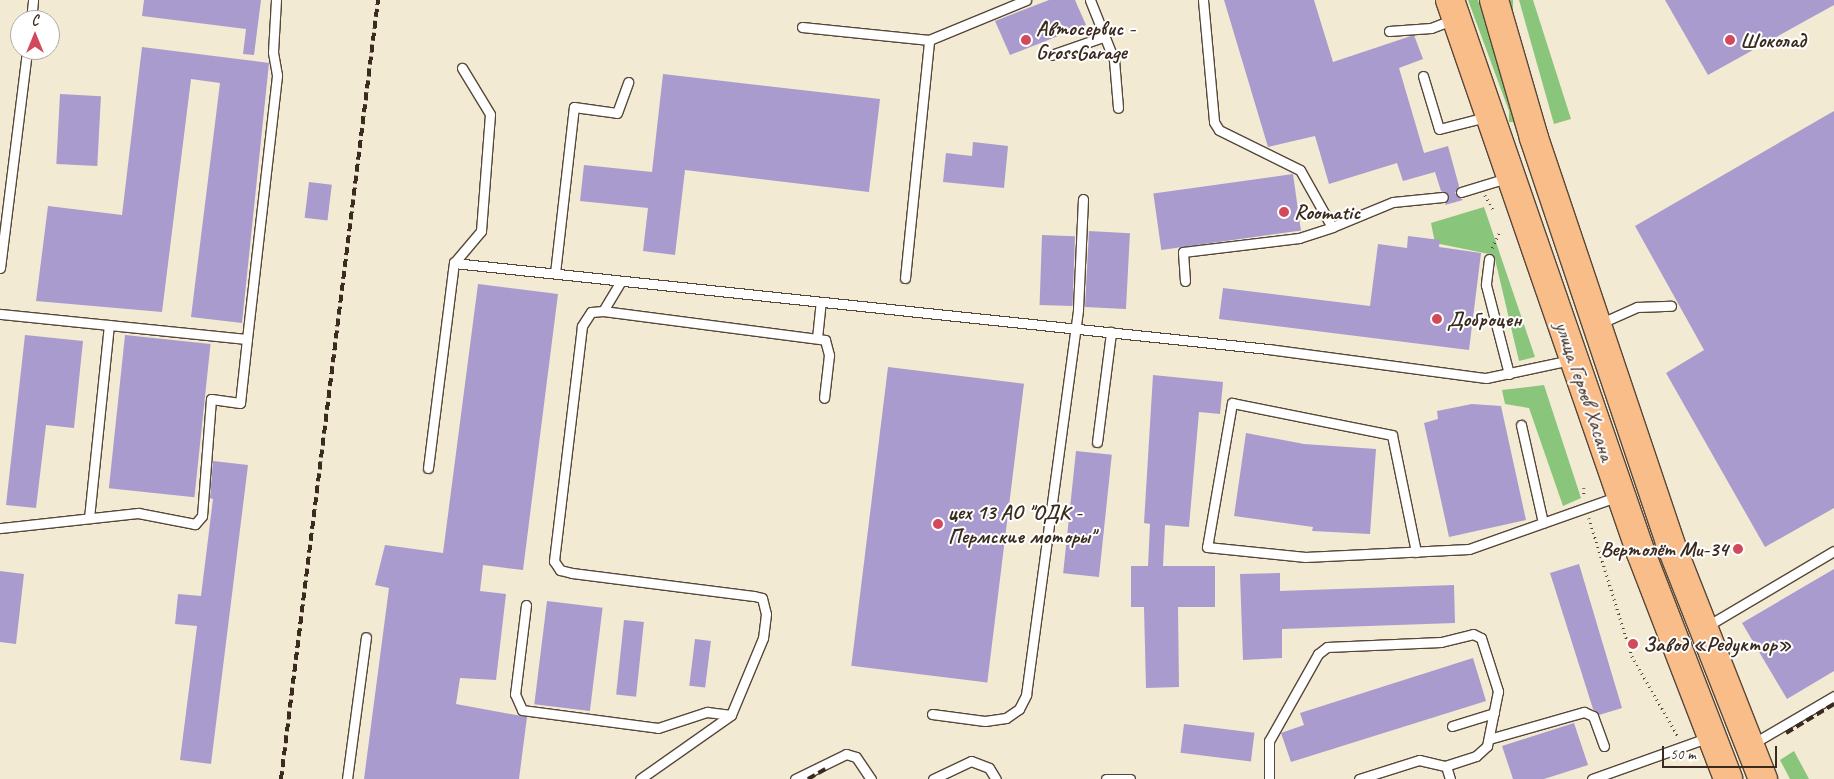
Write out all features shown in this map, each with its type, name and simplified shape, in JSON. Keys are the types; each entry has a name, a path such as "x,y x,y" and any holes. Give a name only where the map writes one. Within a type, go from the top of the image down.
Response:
{"main road":[{"name":"улица Героев Хасана","path":"1494,0 1596,325 1702,628 1747,747 1763,779"},
{"name":"улица Героев Хасана","path":"1453,9 1492,115 1620,495 1713,745 1728,779"}],"lane":[{"path":"0,528 138,513 196,524 202,516 211,399 240,402 277,76 273,52 276,0"},
{"path":"802,27 929,40 1026,0"},
{"path":"1090,0 1103,38 1114,60 1118,108"},
{"path":"1203,0 1214,122 1224,133 1300,170 1332,227"},
{"path":"1389,31 1431,28 1453,9"},
{"path":"1051,55 1103,38"},
{"path":"905,278 929,40"},
{"path":"0,268 26,60"},
{"path":"428,468 454,263 481,231 490,114 462,68"},
{"path":"1423,76 1439,129 1492,115"},
{"path":"555,273 574,107 617,113 628,82"},
{"path":"1461,192 1512,176"},
{"path":"1185,281 1183,252 1299,238 1332,227 1393,202 1443,197"},
{"path":"932,714 986,721 1006,718 1020,709 1026,695 1073,328 1083,199"},
{"path":"1489,259 1486,285 1509,374"},
{"path":"454,263 1111,332 1486,378 1574,360"},
{"path":"603,311 621,281"},
{"path":"816,338 821,302"},
{"path":"1596,325 1637,307 1671,306"},
{"path":"640,779 731,715 764,638 766,614 762,598 572,573 560,570 554,561 582,326 591,312 603,311 816,338 829,346 824,398"},
{"path":"0,314 247,339"},
{"path":"89,518 109,325"},
{"path":"1097,442 1111,332"},
{"path":"1416,552 1392,435 1232,403 1207,547 1305,557 1416,552 1469,549 1620,495"},
{"path":"1521,425 1543,523"},
{"path":"1702,628 1834,551"},
{"path":"526,605 515,694 522,710 658,728 707,712 731,715"},
{"path":"1269,779 1269,741 1310,662 1327,648 1441,642 1472,634 1481,638 1498,691 1490,739 1483,752 1446,766 1420,760 1358,779"},
{"path":"347,779 366,637"},
{"path":"1747,747 1834,696"},
{"path":"1490,739 1584,712 1593,716 1604,746"},
{"path":"1452,726 1494,713"},
{"path":"1592,779 1713,745 1722,779"},
{"path":"795,779 846,754 856,757 871,779"},
{"path":"933,779 971,761 989,768 996,779"},
{"path":"1446,766 1450,779"},
{"path":"1106,779 1130,779"}],"path":[{"path":"1489,259 1500,231"},
{"path":"1587,513 1632,656 1680,738"}],"green space":[{"path":"1468,0 1478,0 1533,176"},
{"path":"1509,0 1513,0 1513,122 1509,122"},
{"path":"1519,0 1533,0 1571,119 1554,124"},
{"path":"1484,207 1535,357 1519,361 1494,255 1435,243 1431,223"},
{"path":"1544,385 1581,498 1563,506 1529,408 1505,404 1502,390"},
{"path":"1794,751 1809,779 1790,779 1780,760"}],"building":[{"path":"144,0 261,0 254,55 243,54 246,29 142,16"},
{"name":"Автосервис - GrossGarage","path":"1049,0 1075,0 1086,25 1010,55 995,21"},
{"path":"1224,0 1314,0 1333,62 1414,35 1423,59 1399,68 1424,153 1448,146 1459,186 1455,193 1463,200 1445,205 1449,196 1441,191 1435,172 1403,181 1397,163 1329,184 1315,136 1268,147"},
{"name":"Шоколад","path":"1665,0 1834,0 1834,5 1708,75"},
{"path":"142,47 269,63 242,323 191,317 220,83 191,79 162,312 36,301 48,206 122,215"},
{"path":"663,74 880,99 869,192 685,170 675,255 643,251 648,208 580,201 584,165 652,172"},
{"path":"60,94 101,96 97,166 56,164"},
{"path":"1834,111 1834,508 1765,547 1666,373 1704,350 1635,226"},
{"path":"973,142 1008,146 1004,188 943,182 946,153 972,156"},
{"path":"1293,174 1301,230 1161,250 1153,194"},
{"path":"309,182 332,185 327,221 305,218"},
{"path":"1089,231 1130,233 1126,309 1085,307"},
{"path":"1042,235 1075,236 1073,306 1040,305"},
{"path":"1408,236 1440,240 1439,247 1481,253 1469,350 1219,319 1223,288 1370,306 1378,244 1407,248"},
{"path":"478,284 558,294 523,570 483,565 480,591 506,594 496,680 460,678 456,704 527,717 519,779 364,779 389,588 375,585 385,545 443,553"},
{"path":"25,335 83,341 74,428 46,425 36,508 6,505"},
{"path":"125,335 211,344 194,497 109,488"},
{"name":"цех 13 АО \"ОДК - Пермские моторы\"","path":"888,367 1024,384 987,682 851,666"},
{"path":"1153,375 1223,382 1220,414 1199,412 1189,527 1165,525 1163,566 1215,566 1215,607 1178,607 1179,687 1146,688 1144,607 1131,607 1131,566 1148,566 1150,524 1144,523"},
{"path":"1472,404 1501,406 1526,520 1449,537 1424,423 1438,419 1437,411"},
{"path":"1246,433 1304,444 1376,449 1370,534 1312,531 1313,527 1234,516"},
{"path":"1076,451 1112,455 1099,577 1063,573"},
{"path":"213,461 248,465 211,764 180,760 197,626 175,624 178,594 201,596 213,499 210,498"},
{"path":"1579,564 1622,708 1599,715 1593,709 1550,573"},
{"path":"1834,569 1834,671 1787,699 1742,623"},
{"path":"0,571 24,574 16,644 0,642"},
{"path":"1280,573 1280,591 1454,585 1455,623 1282,629 1282,658 1243,660 1240,574"},
{"path":"547,601 603,608 590,711 534,704"},
{"path":"624,620 644,622 636,697 616,695"},
{"path":"695,639 711,641 705,688 689,686"},
{"path":"1473,658 1486,701 1291,762 1281,733 1304,725 1300,713"},
{"path":"1574,723 1588,765 1544,779 1513,779 1502,746"},
{"path":"1184,724 1254,733 1251,761 1180,753"}],"railway":[{"path":"281,779 378,0"},
{"path":"1786,733 1834,704"},
{"path":"808,779 825,769"}],"place":[{"name":"Автосервис - GrossGarage","path":"1026,40"},
{"name":"Шоколад","path":"1730,40"},
{"name":"Roomatic","path":"1284,212"},
{"name":"Доброцен","path":"1437,319"},
{"name":"цех 13 АО \"ОДК - Пермские моторы\"","path":"938,524"},
{"name":"Вертолёт Ми-34","path":"1738,549"},
{"name":"Завод «Редуктор»","path":"1633,644"}]}
